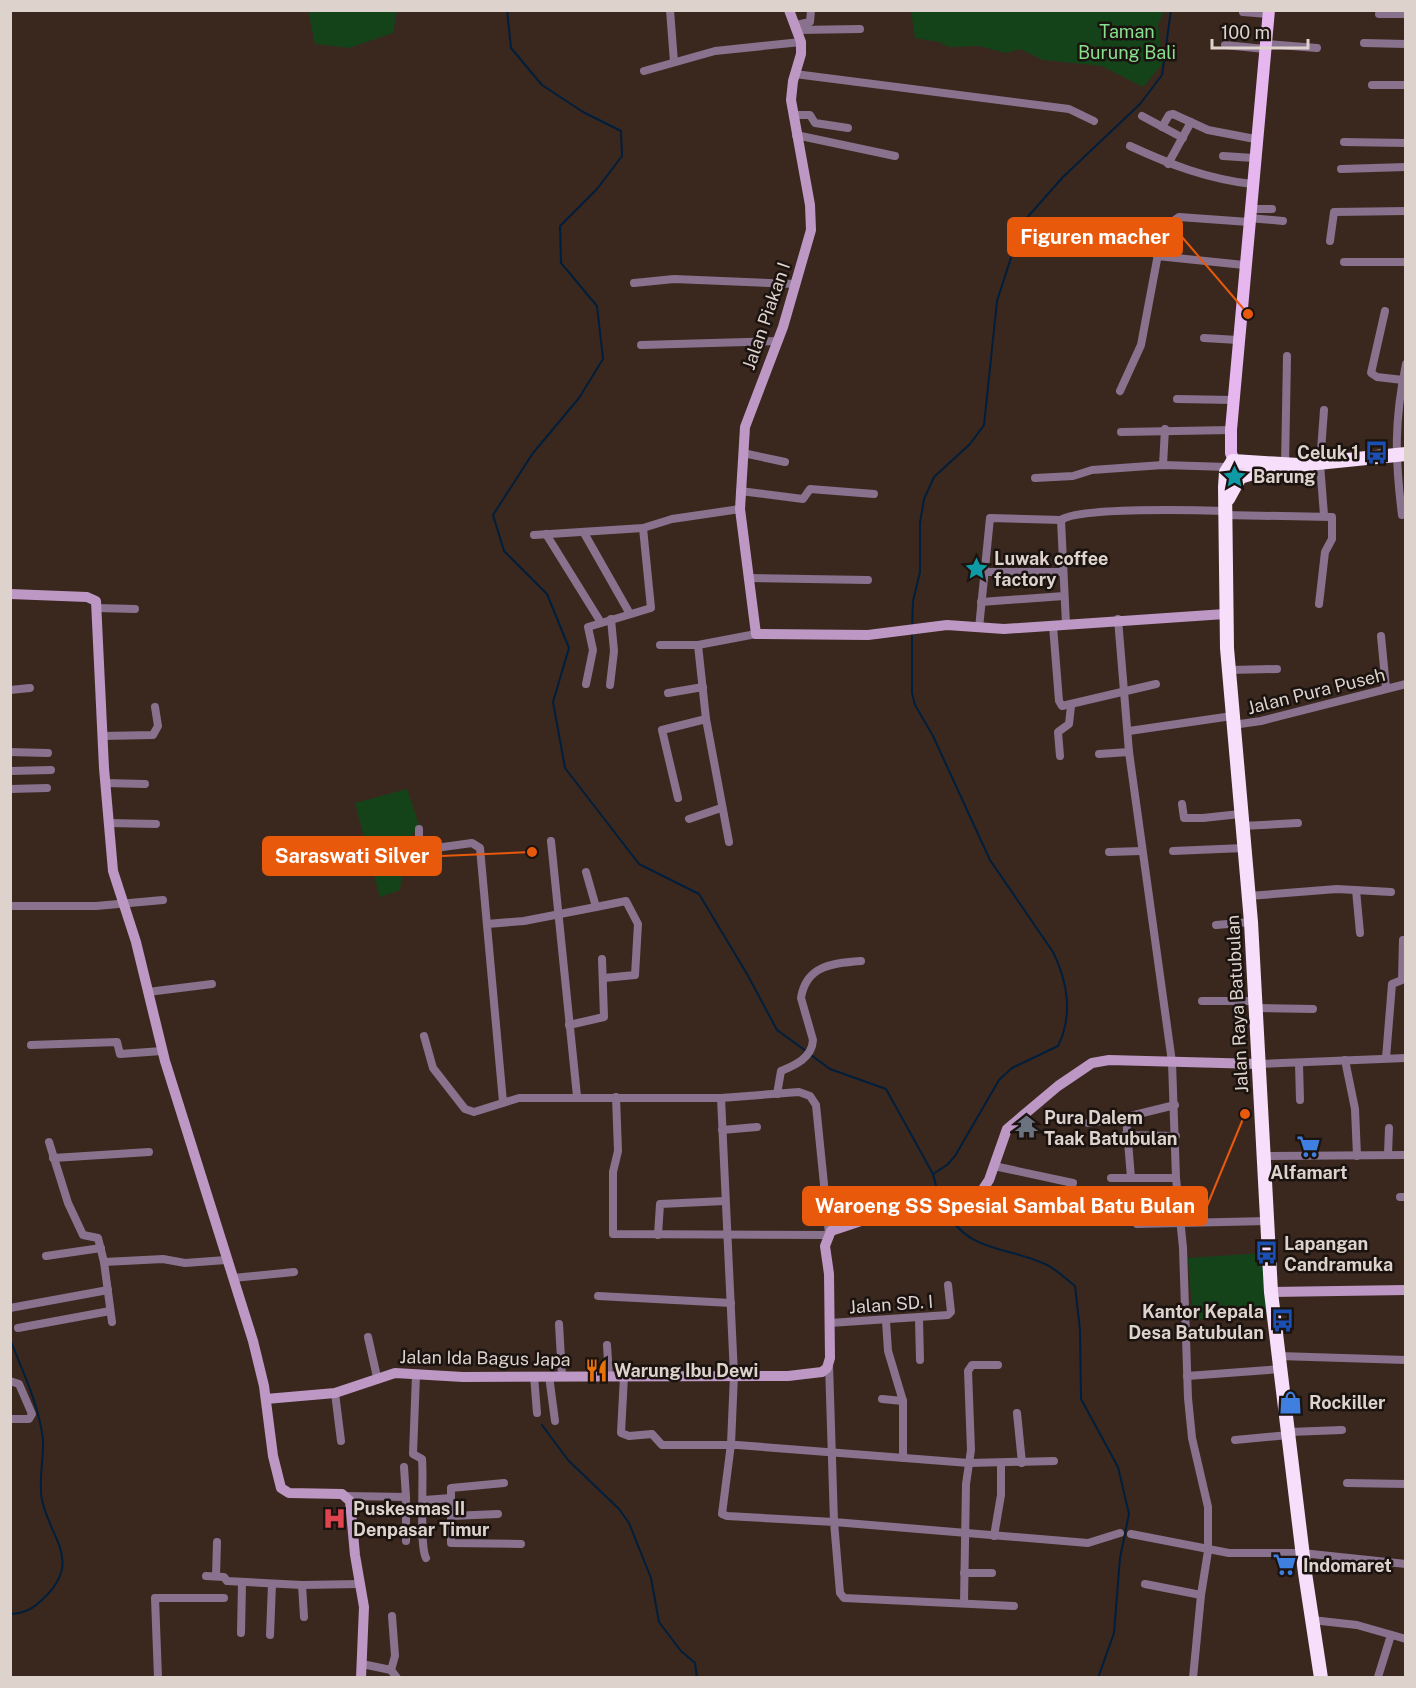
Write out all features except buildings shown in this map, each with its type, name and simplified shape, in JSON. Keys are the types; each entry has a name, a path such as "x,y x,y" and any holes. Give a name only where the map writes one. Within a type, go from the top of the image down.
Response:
{"highway":[{"path":"1231,464 1282,466 1320,464 1400,455"},
{"name":"Jalan Raya Batubulan","path":"1231,464 1225,510 1226,614 1251,922 1271,1292 1302,1553 1321,1677"},
{"path":"1240,477 1282,466"},
{"name":"Jalan Raya Batubulan","path":"1225,510 1240,477"}],"main road":[{"path":"1240,477 1231,464 1231,430 1244,265 1269,12"}],"street":[{"path":"670,10 674,62"},
{"name":"Jalan Piakan I","path":"756,634 740,508 747,422 778,341 807,245 811,220 791,100 801,54 801,42 789,10"},
{"path":"797,27 810,22 811,10"},
{"path":"1243,12 1269,12"},
{"path":"1380,14 1406,14"},
{"path":"797,27 860,29"},
{"path":"644,71 715,51 801,42"},
{"path":"1364,43 1406,44"},
{"path":"1225,45 1317,48"},
{"path":"795,74 1059,108 1094,121"},
{"path":"1372,85 1406,85"},
{"path":"1162,127 1171,114 1208,130 1256,139"},
{"path":"793,115 810,115 815,123 848,128"},
{"path":"1142,116 1183,138"},
{"path":"1168,164 1191,122"},
{"path":"796,135 895,156"},
{"path":"1344,142 1406,143"},
{"path":"1130,146 1168,164 1214,179 1252,184"},
{"path":"1223,156 1254,158"},
{"path":"1341,169 1406,167"},
{"path":"1249,216 1272,209"},
{"path":"1330,241 1334,212 1406,211"},
{"path":"1120,391 1141,345 1162,233 1176,218 1249,216 1283,221"},
{"path":"1157,256 1244,265"},
{"path":"1344,262 1406,262"},
{"path":"634,283 674,279 795,284"},
{"path":"1385,311 1371,373 1403,380"},
{"path":"1204,338 1238,340"},
{"path":"641,345 778,341"},
{"path":"1282,466 1287,356"},
{"path":"1402,515 1397,417 1406,364"},
{"path":"1177,399 1233,400"},
{"path":"1324,410 1320,464 1324,516"},
{"path":"1121,432 1165,429 1231,430"},
{"path":"1163,465 1165,429"},
{"path":"743,453 785,462"},
{"path":"1035,478 1073,477 1092,470 1163,465 1231,464"},
{"path":"740,491 803,499 810,489 874,494"},
{"path":"534,535 643,528 672,519 740,508"},
{"path":"980,628 990,518 1061,520 1069,516 1121,512 1225,510 1332,517 1333,536 1325,552 1319,604"},
{"path":"1061,520 1066,624"},
{"path":"586,684 592,650 587,629 600,621 648,610 651,607 643,528"},
{"path":"584,533 630,614"},
{"path":"546,534 600,621"},
{"path":"985,572 1062,572"},
{"path":"748,578 868,580"},
{"path":"10,594 87,597 96,601 111,861 122,904 136,942 162,1051 253,1341 266,1399 273,1456 282,1490 289,1493 406,1497"},
{"path":"981,602 1064,596"},
{"path":"97,608 135,609"},
{"path":"660,645 698,645 756,634 868,634 947,625 1004,629 1118,619 1226,614"},
{"path":"610,685 614,651 611,619"},
{"path":"1118,619 1129,752 1172,1062 1190,1425 1208,1507 1209,1551 1201,1595 1193,1677"},
{"path":"1053,626 1059,702 1064,707 1156,684"},
{"path":"1381,636 1386,688"},
{"path":"698,645 706,719 729,842"},
{"path":"1229,670 1277,669"},
{"name":"Jalan Pura Puseh","path":"1129,731 1233,721 1261,721 1406,684"},
{"path":"668,693 703,687"},
{"path":"10,690 30,688"},
{"path":"1060,756 1058,732 1069,724 1071,706"},
{"path":"103,736 153,735 158,726 155,707"},
{"path":"678,798 662,730 706,719"},
{"path":"10,752 48,753"},
{"path":"1099,754 1129,752"},
{"path":"10,771 51,770"},
{"path":"106,783 145,784"},
{"path":"10,789 46,788"},
{"path":"1182,804 1184,818 1298,822"},
{"path":"689,819 721,808"},
{"path":"109,823 156,824"},
{"path":"419,829 421,850 472,843 478,846 488,924 503,1102"},
{"path":"551,841 577,1096"},
{"path":"1173,851 1244,849"},
{"path":"1109,852 1142,851"},
{"path":"586,872 596,907"},
{"path":"1356,890 1360,933"},
{"path":"1249,896 1313,891 1391,892"},
{"path":"10,906 122,904 163,900"},
{"path":"488,924 558,915 626,901 638,924 635,975 604,978"},
{"path":"1216,925 1251,922"},
{"path":"1386,1058 1392,984 1403,978 1402,939"},
{"path":"569,1025 604,1017 602,959"},
{"path":"777,1094 781,1071 798,1064 812,1047 813,1040 802,1006 804,988 813,972 820,967 861,961"},
{"path":"148,992 212,984"},
{"path":"1202,1001 1313,1009"},
{"path":"424,1036 432,1068 465,1109 480,1112 519,1098 577,1096 721,1098 803,1092 813,1099 828,1234 825,1246 830,1323 829,1364 834,1522 842,1598 1014,1606"},
{"path":"31,1045 117,1042 120,1054 162,1051"},
{"path":"616,1097 618,1151 612,1172 612,1233 726,1236 828,1234 924,1200 976,1198 982,1194 1010,1126 1086,1066 1104,1060 1299,1064 1406,1058"},
{"path":"1345,1060 1355,1109 1357,1156"},
{"path":"1299,1064 1300,1100"},
{"path":"721,1098 734,1375 731,1444 721,1511 723,1515 1088,1543 1120,1533"},
{"path":"1088,1123 1126,1117 1175,1105"},
{"path":"1126,1117 1125,1135 1131,1178"},
{"path":"722,1130 757,1128"},
{"path":"1388,1155 1389,1128"},
{"path":"1125,1135 1176,1136"},
{"path":"49,1142 68,1203 83,1234 98,1238 104,1262 112,1322"},
{"path":"53,1158 148,1152"},
{"path":"1265,1156 1406,1155"},
{"path":"994,1166 1073,1183"},
{"path":"1111,1178 1176,1178"},
{"path":"658,1235 660,1204 725,1201"},
{"path":"1137,1224 1267,1221"},
{"path":"45,1256 101,1248"},
{"path":"104,1262 163,1259 185,1263 226,1260"},
{"path":"233,1278 294,1272"},
{"name":"Jalan SD. I","path":"830,1323 919,1319 948,1315 951,1311 948,1285"},
{"path":"10,1308 108,1290"},
{"path":"1271,1292 1406,1290"},
{"path":"598,1296 731,1303"},
{"path":"18,1328 110,1311"},
{"path":"919,1319 920,1360"},
{"path":"886,1321 888,1351 903,1401 903,1458"},
{"path":"559,1324 562,1376"},
{"path":"368,1336 377,1377"},
{"path":"607,1345 609,1376"},
{"path":"1187,1376 1280,1362 1406,1360"},
{"path":"829,1364 825,1371 819,1373 831,1385"},
{"path":"964,1603 964,1533 969,1463 968,1367 998,1365"},
{"name":"Jalan Ida Bagus Japa","path":"266,1399 335,1393 377,1377 402,1372 416,1375 534,1376 788,1376 819,1373"},
{"path":"416,1375 413,1455 422,1459 424,1500 422,1544 426,1558"},
{"path":"534,1376 537,1413"},
{"path":"549,1376 555,1421"},
{"path":"624,1376 621,1430 624,1435 652,1434 662,1445 731,1444 969,1463 1054,1461"},
{"path":"10,1382 19,1383 32,1414 29,1419 10,1419"},
{"path":"335,1393 341,1441"},
{"path":"882,1399 903,1401"},
{"path":"1017,1413 1022,1462"},
{"path":"1235,1440 1342,1430"},
{"path":"994,1536 1001,1495 1001,1464"},
{"path":"404,1467 406,1541"},
{"path":"504,1483 451,1488 451,1543 521,1544"},
{"path":"1347,1483 1406,1484"},
{"path":"347,1496 365,1615 361,1677"},
{"path":"424,1500 451,1498"},
{"path":"451,1516 498,1514"},
{"path":"1131,1534 1159,1537 1209,1551 1251,1554 1302,1553 1406,1564"},
{"path":"216,1576 217,1542"},
{"path":"964,1573 992,1573"},
{"path":"206,1576 216,1576 242,1583 360,1584"},
{"path":"240,1633 242,1583"},
{"path":"270,1635 272,1584"},
{"path":"1145,1584 1201,1595"},
{"path":"302,1585 304,1617"},
{"path":"158,1677 155,1598 224,1598"},
{"path":"391,1670 395,1656 392,1616"},
{"path":"1312,1620 1357,1625 1406,1639"},
{"path":"1378,1677 1391,1635"},
{"path":"362,1664 391,1670 397,1677"}],"green space":[{"path":"308,10 397,11 393,33 349,48 315,44"},
{"name":"Taman Burung Bali","path":"911,11 1164,11 1158,25 1163,63 1143,87 1102,66 1043,60 1020,49 1006,53 979,46 949,47 939,42 915,38"},
{"path":"407,789 419,825 405,846 400,890 380,897 355,803"},
{"path":"1263,1253 1267,1314 1193,1320 1188,1258"}],"waterway":[{"path":"507,10 511,48 542,85 583,112 621,131 622,156 597,189 560,226 561,263 597,306 603,359 579,398 533,453 493,515 504,551 547,594 569,648 553,702 565,768 639,864 699,894 747,974 777,1030 806,1051"},
{"path":"912,627 913,601 920,572 920,523 924,499 934,477 970,444 984,425 997,301 1020,230 1025,220 1063,177 1140,104 1162,75 1171,10"},
{"path":"912,633 912,693 915,705 933,736 990,860 1053,952 1062,975 1067,999 1066,1023 1058,1046 1012,1068 999,1080 955,1156 947,1165 933,1174"},
{"path":"811,1055 830,1069 886,1089 933,1174 939,1197"},
{"path":"943,1205 952,1221 975,1240 1045,1264 1075,1286 1080,1330 1081,1399 1118,1467 1129,1514 1120,1558 1114,1633 1098,1678"},
{"path":"10,1339 38,1414 43,1440 42,1500 62,1560 61,1571 56,1583 46,1596 30,1609 10,1614"},
{"path":"542,1425 568,1460 619,1509 629,1523 651,1578 659,1622 681,1651 695,1663 697,1678"}],"place":[{"name":"Figuren macher","path":"1248,314"},
{"name":"Celuk 1","path":"1377,452"},
{"name":"Barung","path":"1235,476"},
{"name":"Luwak coffee factory","path":"976,568"},
{"name":"Saraswati Silver","path":"532,852"},
{"name":"Waroeng SS Spesial Sambal Batu Bulan","path":"1245,1114"},
{"name":"Pura Dalem Taak Batubulan","path":"1026,1127"},
{"name":"Alfamart","path":"1309,1146"},
{"name":"Lapangan Candramuka","path":"1266,1253"},
{"name":"Kantor Kepala Desa Batubulan","path":"1282,1321"},
{"name":"Warung Ibu Dewi","path":"596,1370"},
{"name":"Rockiller","path":"1291,1402"},
{"name":"Puskesmas II Denpasar Timur","path":"335,1518"},
{"name":"Indomaret","path":"1285,1565"}]}
